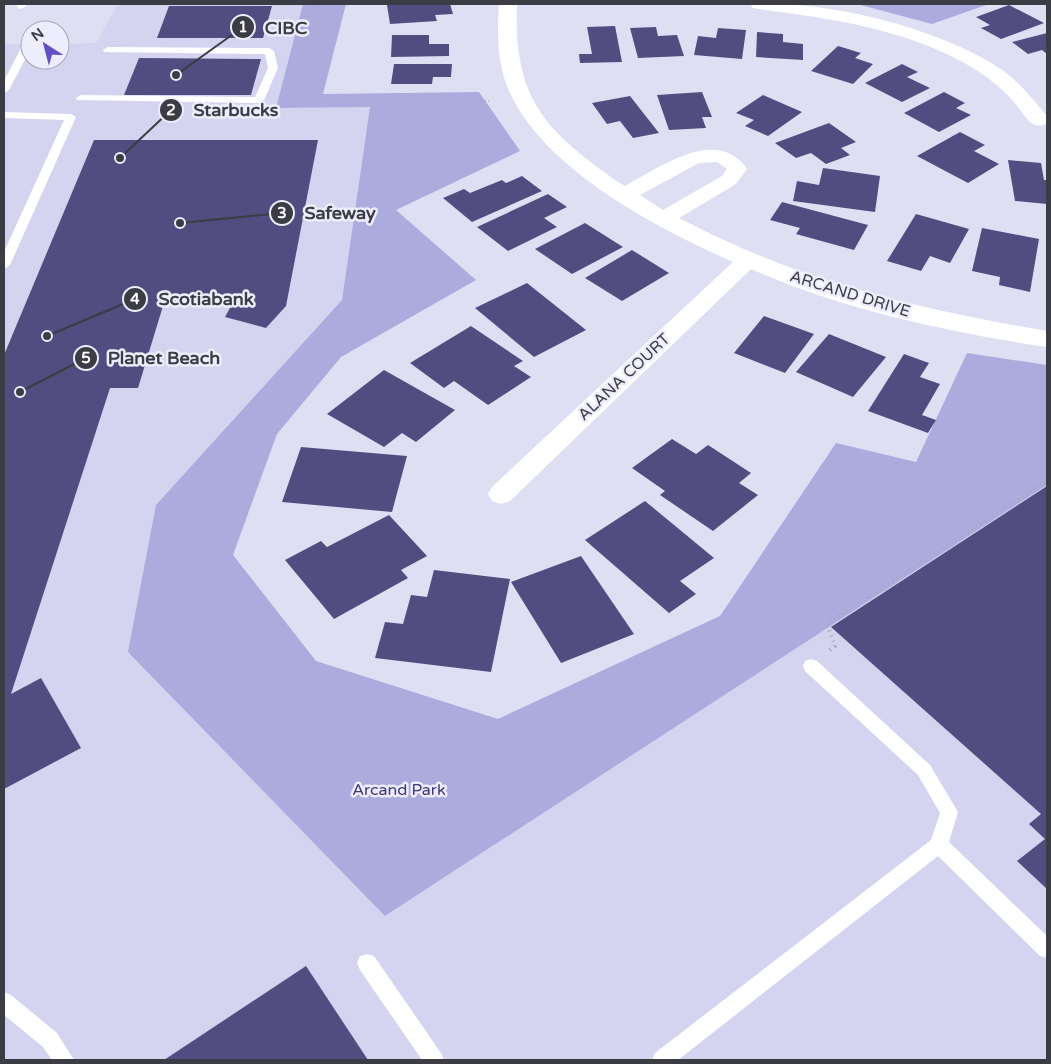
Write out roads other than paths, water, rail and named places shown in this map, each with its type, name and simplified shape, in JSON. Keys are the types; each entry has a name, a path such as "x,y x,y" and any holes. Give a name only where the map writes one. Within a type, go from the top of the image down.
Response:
{"street":[{"name":"ARCAND DRIVE","path":"508,4 509,59 520,95 529,110 538,124 570,156 624,195 663,219 711,244 830,291 956,323 1047,338"},
{"path":"759,4 805,10 862,22 915,37 952,51 981,64 1000,77 1040,120"},
{"path":"624,195 693,158 705,155 716,156 728,159 734,164 737,169 729,180 663,219"},
{"name":"ALANA COURT","path":"501,494 748,260"}],"lane":[{"path":"81,98 260,100 273,68 269,51 108,50"},
{"path":"4,90 20,59"},
{"path":"4,115 71,117 4,265"},
{"path":"662,1060 939,845 949,812 924,770 811,666"},
{"path":"939,845 1047,949"},
{"path":"367,963 434,1060"},
{"path":"4,1002 50,1040 64,1060"}],"place":[{"name":"CIBC","path":"176,75"},
{"name":"Starbucks","path":"120,158"},
{"name":"Safeway","path":"180,223"},
{"name":"Scotiabank","path":"47,336"},
{"name":"Planet Beach","path":"20,392"}],"park label":[{"name":"Arcand Park","path":"399,790"}]}
